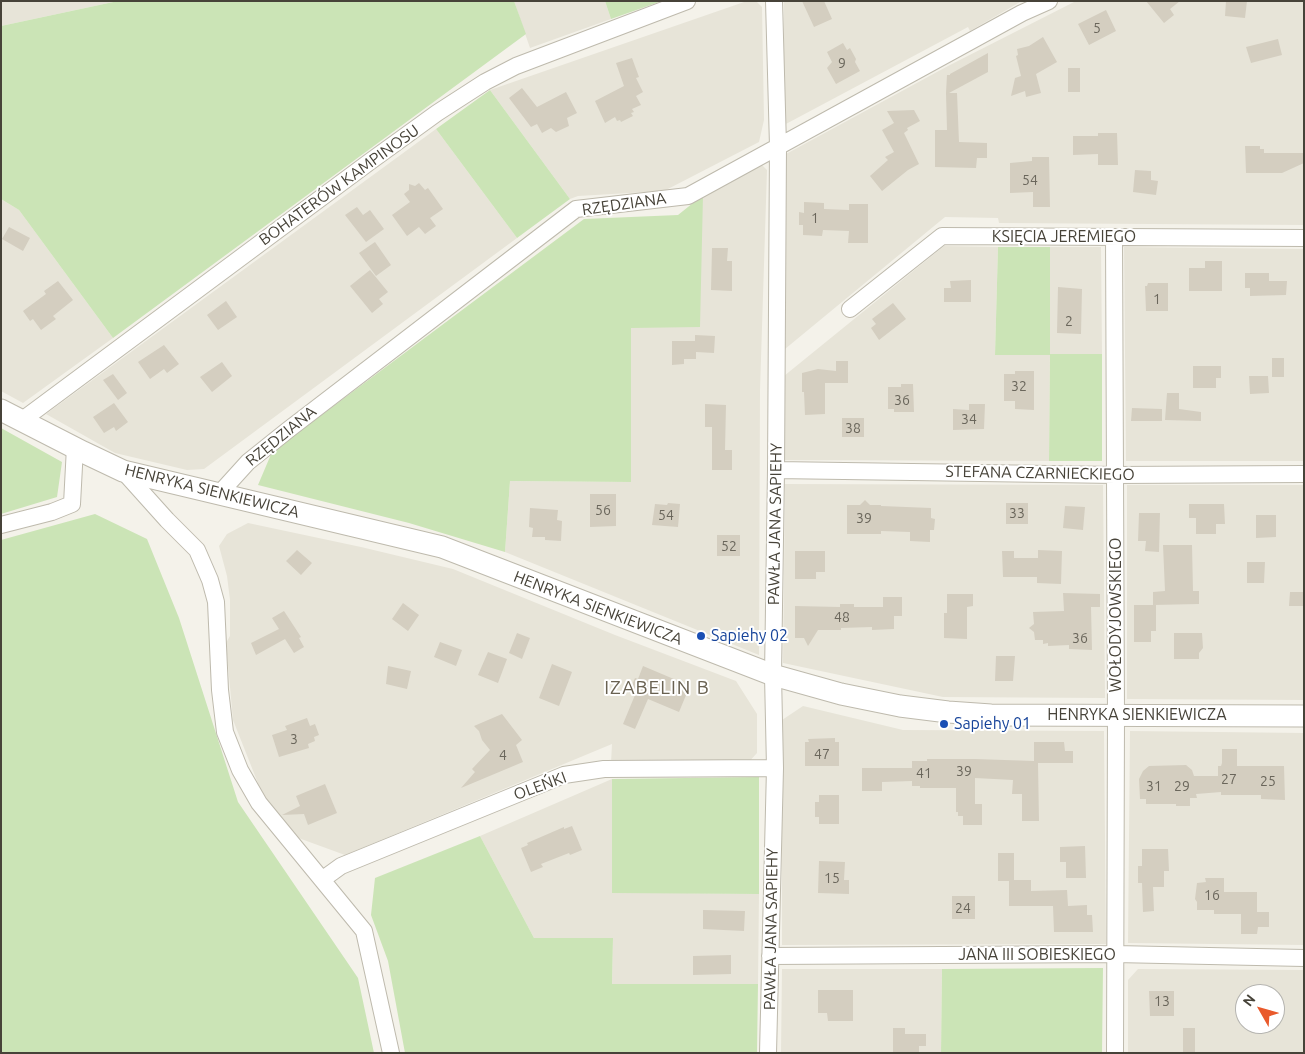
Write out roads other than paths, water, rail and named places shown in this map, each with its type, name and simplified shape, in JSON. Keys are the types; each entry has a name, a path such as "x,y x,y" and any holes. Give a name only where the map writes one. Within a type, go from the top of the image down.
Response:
{"street":[{"name":"BOHATERÓW KAMPINOSU","path":"21,421 414,130 485,82 516,66 687,1"},
{"name":"PAWŁA JANA SAPIEHY","path":"768,1053 775,768 773,676 778,146 774,1"},
{"name":"RZĘDZIANA","path":"219,494 248,462 288,430 576,209 688,196 1014,18 1049,1"},
{"name":"KSIĘCIA JEREMIEGO","path":"850,309 942,236 1304,238"},
{"name":"WOŁODYJOWSKIEGO","path":"1114,237 1116,1053"},
{"name":"HENRYKA SIENKIEWICZA","path":"1,410 123,471 442,547 773,676 841,694 900,706 991,715 1304,716"},
{"path":"1,525 52,512 72,504 75,447"},
{"name":"STEFANA CZARNIECKIEGO","path":"776,470 1304,474"},
{"path":"123,471 167,520 198,550 210,580 216,602 220,690 225,732 240,770 259,803 324,879 364,931 391,1053"},
{"name":"OLEŃKI","path":"324,879 341,866 564,775 604,768 775,768"},
{"name":"JANA III SOBIESKIEGO","path":"770,956 1115,954 1304,958"}],"place":[{"name":"Sapiehy 02","path":"701,636"},
{"name":"Sapiehy 01","path":"944,724"}],"district":[{"name":"IZABELIN B","path":"657,688"}]}
